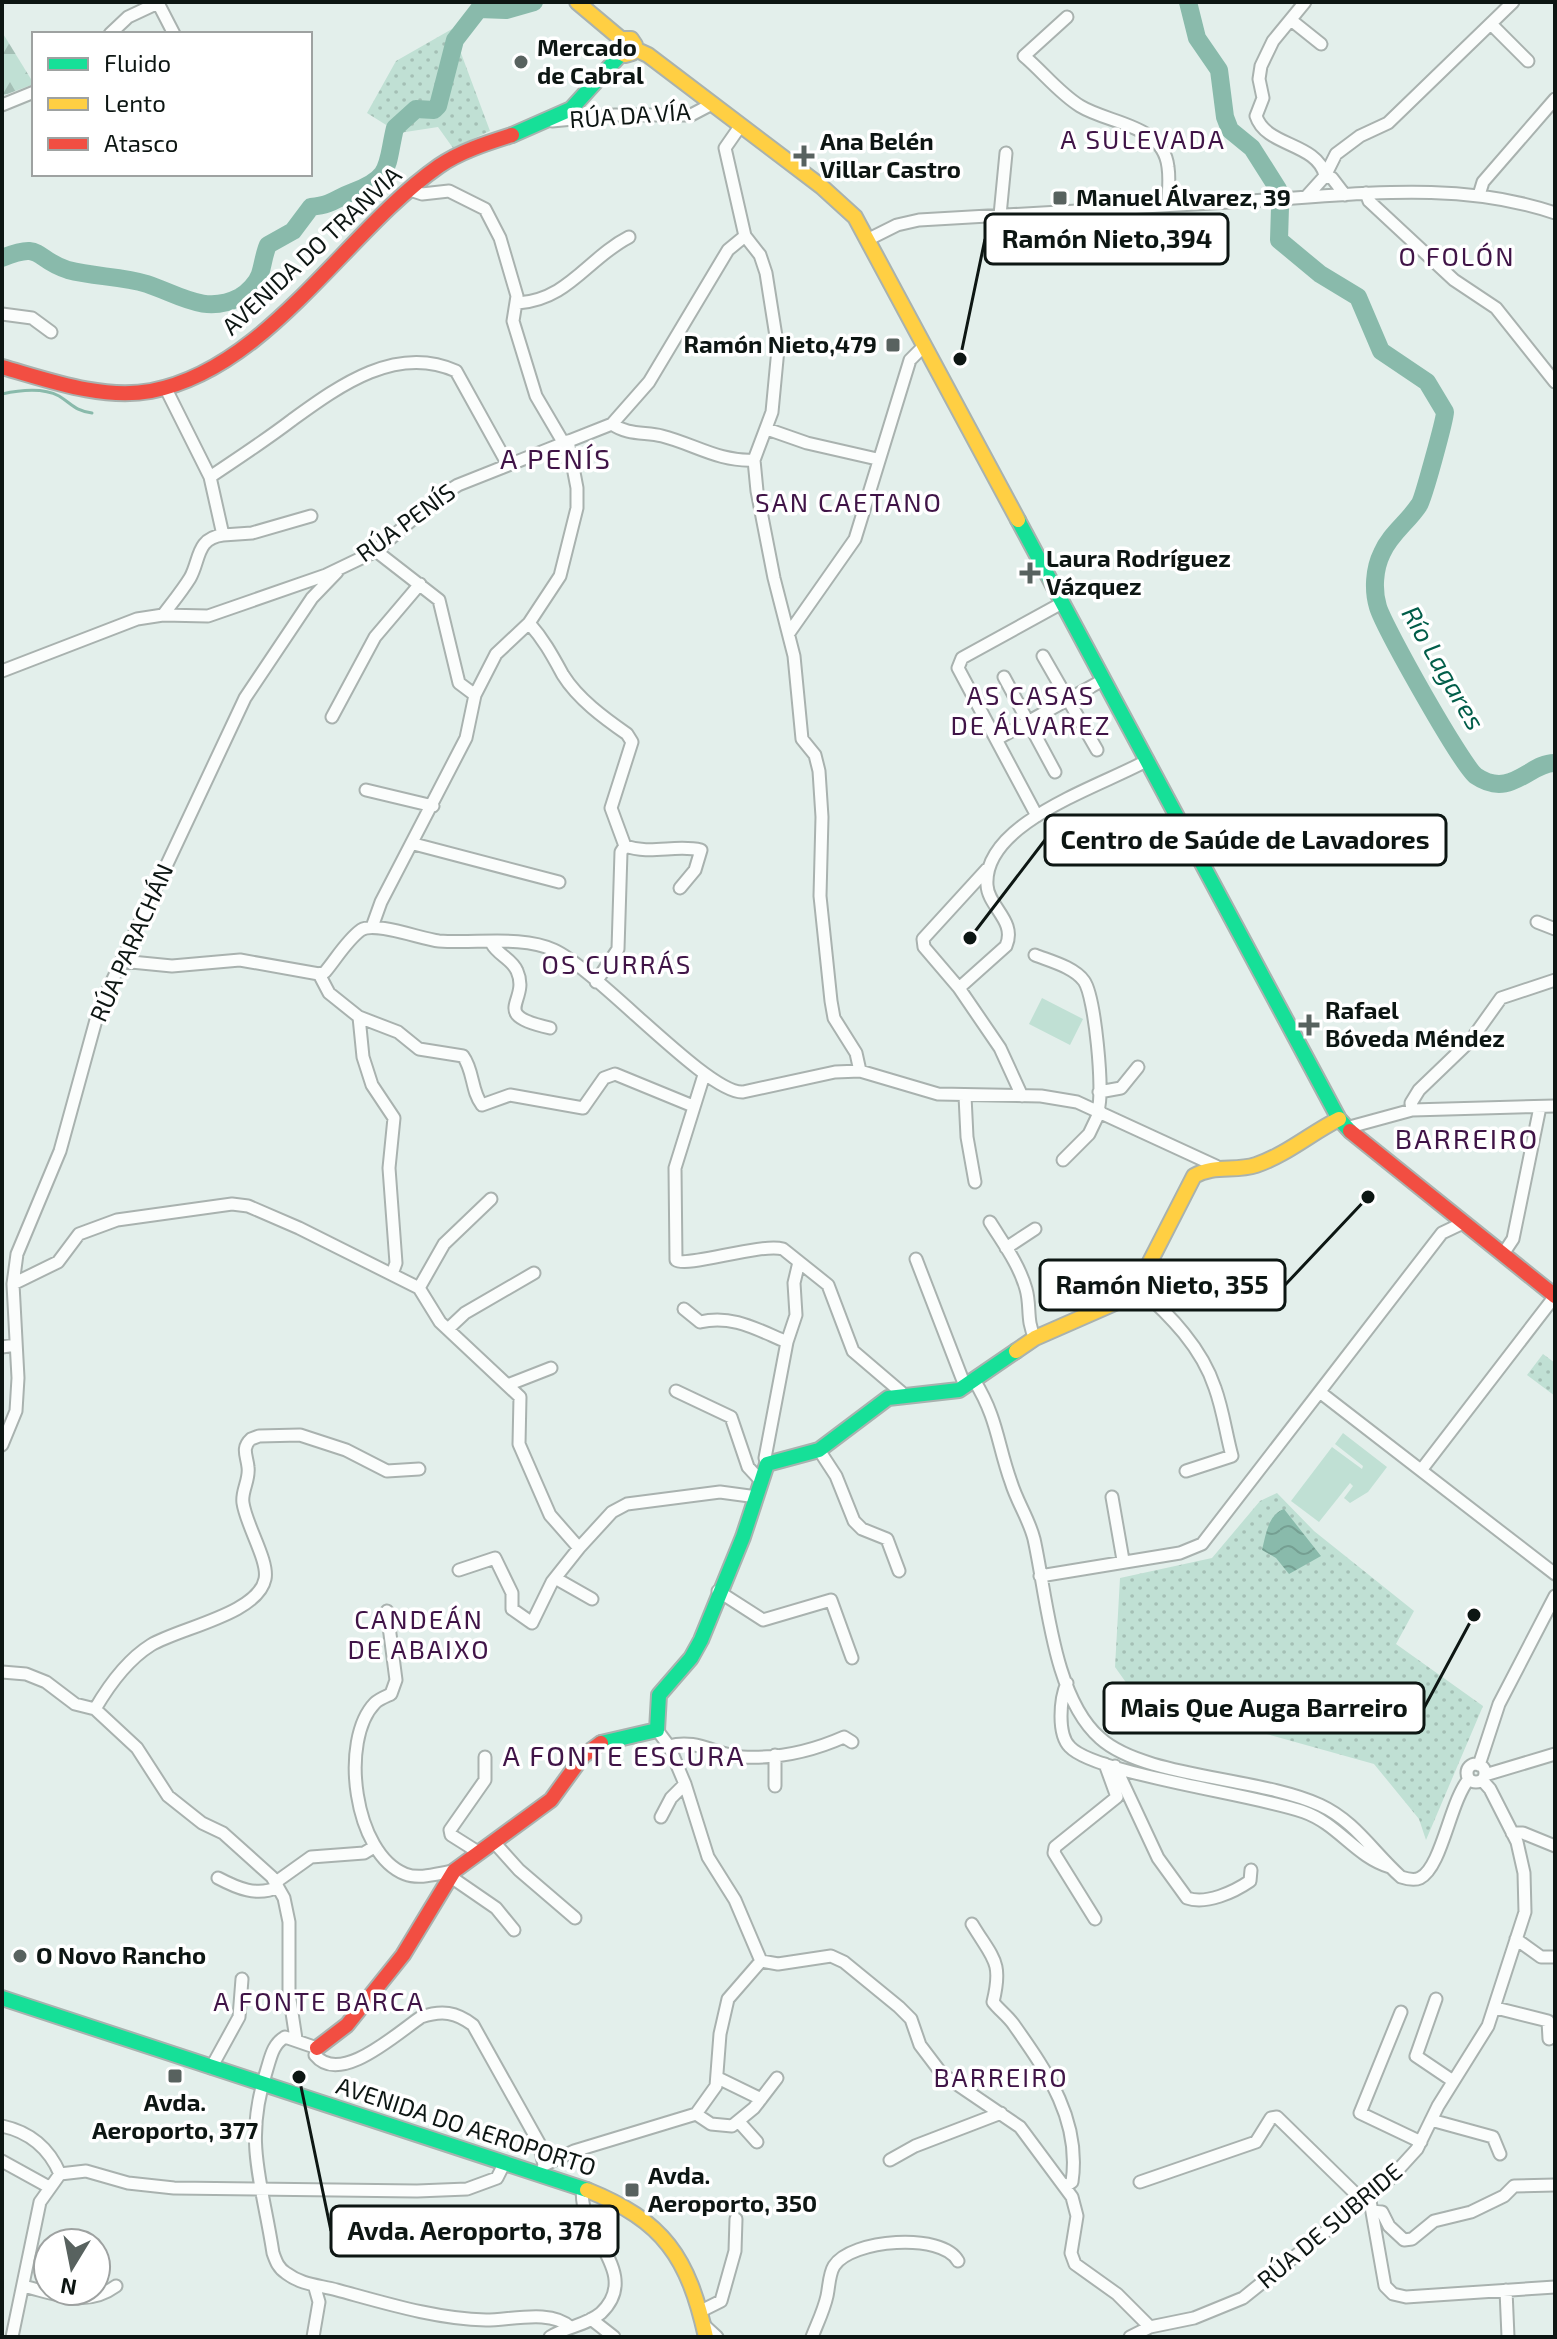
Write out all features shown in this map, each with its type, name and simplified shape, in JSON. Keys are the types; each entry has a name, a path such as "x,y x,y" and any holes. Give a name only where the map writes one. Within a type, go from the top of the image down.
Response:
{"main road":[{"path":"577,2 625,47 648,55 842,202 869,239 1343,1124 1555,1296"},
{"name":"AVENIDA DO TRANVIA","path":"2,367 117,391 186,382 222,363 410,190 457,155 547,122 581,100 625,47"},
{"path":"317,2048 347,2025 403,1955 452,1874 551,1800 583,1756 602,1743 657,1730 659,1695 691,1658 701,1640 767,1464 819,1450 901,1392 945,1395 970,1383 1035,1338 1123,1301 1139,1288 1163,1233 1194,1176 1216,1166 1250,1167 1343,1124"},
{"name":"AVENIDA DO AEROPORTO","path":"2,1998 262,2085 505,2162 543,2170 630,2208 663,2234 692,2278 703,2324"}],"street":[{"path":"112,32 128,17 159,2 173,32"},
{"path":"1305,2 1273,41 1261,66 1259,79 1263,98 1257,108 1257,121 1270,134 1304,151 1322,165 1325,176"},
{"path":"1325,176 1336,154 1360,136 1388,123 1513,2"},
{"path":"1067,17 1024,56 1083,108 1150,135 1163,150 1168,166 1168,205"},
{"path":"1291,20 1321,44"},
{"path":"1491,24 1528,61"},
{"path":"2,105 32,93"},
{"path":"1479,195 1483,182 1555,99"},
{"name":"RÚA DA VÍA","path":"547,122 615,115 691,115 712,104"},
{"path":"741,125 725,148 745,236 760,255 766,273 778,349 776,392 767,429 754,460 774,578 789,633 802,739 815,755 819,771 822,817 820,896 831,1001 834,1018 856,1053 860,1071"},
{"path":"1000,215 1006,153"},
{"path":"1306,197 1317,187 1318,179 1325,176 1332,178 1345,195"},
{"path":"1327,196 1335,185"},
{"path":"1317,187 1327,196"},
{"path":"372,927 381,902 414,844 466,738 475,695 496,654 529,623 560,576 569,548 577,488 565,441 536,396 528,373 513,321 512,313 518,303 500,238 485,209 449,191 422,194 410,190"},
{"path":"1366,193 1369,201 1447,274 1496,308 1555,382"},
{"path":"869,239 907,222 1366,193 1479,195 1524,203 1555,213"},
{"name":"RÚA PENÍS","path":"2,671 137,619 163,615 208,616 340,569 376,551 437,498 507,463 612,424 649,382 728,250 745,236"},
{"path":"518,303 535,302 555,295 575,282 602,255 629,237"},
{"path":"2,314 32,318 51,332"},
{"path":"789,633 855,539 877,459 910,360 925,345"},
{"path":"210,477 333,389 383,367 424,362 456,371 507,463"},
{"path":"165,387 210,477 223,535"},
{"path":"612,424 628,432 675,440 728,460 754,460"},
{"path":"767,429 807,443 877,459"},
{"path":"163,615 192,575 196,556 205,543 223,535 252,533 311,516"},
{"path":"376,551 382,560 439,600 459,683 475,695"},
{"name":"RÚA PARACHÁN","path":"2,1445 16,1411 13,1284 17,1254 60,1151 99,1009 245,698 312,598 340,569"},
{"path":"332,717 375,637 420,584"},
{"path":"1037,816 958,668 962,658 1062,603"},
{"path":"529,623 549,646 564,677 582,698 627,734 632,742 611,808 625,846"},
{"path":"1043,656 1097,750"},
{"path":"1004,677 1055,772"},
{"path":"997,739 1103,680"},
{"path":"1022,1096 1000,1048 959,988 926,952 923,939 987,869 1001,844 1037,816 1148,760"},
{"path":"366,790 433,806"},
{"path":"414,844 559,882"},
{"path":"625,846 659,851 688,846 701,850 695,870 680,888"},
{"path":"596,982 618,949 621,852 625,846"},
{"path":"959,988 1006,946 1010,938 1007,923 989,895 987,869"},
{"path":"965,893 989,895"},
{"path":"1537,922 1555,929"},
{"path":"121,961 159,966 240,960 319,974 325,972 358,933 372,927 429,940 492,944 516,941 551,948 647,1022 704,1075 736,1092 835,1072 860,1071 918,1091 1077,1102 1176,1147 1190,1157 1216,1166"},
{"path":"492,944 517,969 520,980 513,1007 515,1013 522,1020 550,1028"},
{"path":"1035,955 1069,970 1085,982 1092,1002 1099,1111 1089,1134 1063,1160"},
{"path":"319,974 329,993 359,1017 398,1032 419,1049 463,1056 471,1067 478,1100 482,1105 510,1095 583,1108 604,1078 615,1074 693,1106"},
{"path":"1412,1110 1411,1103 1419,1090 1460,1053 1501,998 1555,980"},
{"path":"359,1017 363,1057 372,1085 394,1118 389,1156 396,1263 392,1274"},
{"path":"1099,1092 1121,1088 1130,1082 1138,1067"},
{"path":"704,1075 675,1168 676,1260 686,1264 725,1253 776,1247 828,1285 853,1351 901,1392"},
{"path":"965,1096 967,1137 975,1182"},
{"path":"1343,1124 1412,1110 1555,1106"},
{"path":"1503,1254 1513,1239 1540,1107"},
{"path":"1190,1157 1194,1176"},
{"path":"419,1288 444,1244 491,1199"},
{"path":"13,1284 58,1262 79,1234 117,1220 232,1204 248,1206 299,1228 419,1288 448,1329 510,1384 520,1397 517,1429 525,1458 550,1515 579,1548"},
{"path":"990,1222 1026,1289 1027,1318 1035,1338"},
{"path":"1040,1576 1180,1553 1202,1544 1442,1233 1463,1223"},
{"path":"1006,1248 1035,1229"},
{"path":"916,1259 970,1383 988,1404 1003,1444 1011,1483 1030,1527 1067,1683 1091,1730 1120,1752 1303,1798 1351,1824 1390,1867 1401,1877 1411,1880 1427,1871 1458,1793 1479,1775 1555,1754"},
{"path":"767,1464 765,1458 787,1342 796,1315 794,1283 799,1262"},
{"path":"448,1329 465,1313 534,1273"},
{"path":"1139,1288 1172,1318 1215,1386 1232,1456 1186,1471"},
{"path":"1422,1469 1555,1296"},
{"path":"684,1309 700,1322 714,1318 740,1321 787,1342"},
{"path":"2,1347 16,1345"},
{"path":"510,1384 551,1368"},
{"path":"676,1391 731,1417 748,1467 761,1481"},
{"path":"1321,1393 1555,1574"},
{"path":"95,1709 123,1669 151,1645 222,1616 253,1599 261,1590 264,1568 243,1503 249,1470 245,1451 251,1439 300,1435 346,1450 387,1471 419,1469"},
{"path":"819,1450 836,1476 854,1521 862,1529 887,1539 899,1571"},
{"path":"459,1570 495,1558 512,1593 512,1609 532,1623 555,1578 612,1512 627,1504 720,1492 757,1497"},
{"path":"1112,1497 1123,1560"},
{"path":"555,1578 592,1599"},
{"path":"718,1591 763,1620 831,1600 852,1658"},
{"path":"1479,1775 1499,1704 1555,1596"},
{"path":"387,1611 396,1680 391,1694 375,1703 363,1726 357,1749 362,1820 374,1847 404,1874 452,1874 496,1908 514,1930"},
{"path":"2,1672 26,1674 46,1682 75,1704 95,1709 137,1748 168,1796 202,1823 237,1844 277,1884 289,1922 289,1993 296,2039"},
{"path":"1067,1683 1062,1699 1067,1745 1110,1765 1309,1813 1330,1825 1370,1861 1390,1867"},
{"path":"657,1730 669,1746 685,1784 708,1857 735,1900 761,1961"},
{"path":"669,1746 689,1743 743,1757 799,1754 844,1737 852,1742"},
{"path":"775,1755 775,1786"},
{"path":"478,1852 451,1835 450,1830 485,1780 485,1757"},
{"path":"1110,1765 1158,1858 1187,1898 1203,1900 1238,1889 1250,1881 1251,1870"},
{"path":"1095,1919 1054,1853 1055,1847 1117,1797 1110,1765"},
{"name":"RÚA DE SUBRIDE","path":"1130,2337 1194,2318 1243,2298 1401,2168 1421,2142 1496,2008 1525,1898 1524,1873 1512,1833 1490,1789 1479,1775"},
{"path":"661,1817 671,1798 685,1784"},
{"path":"1512,1833 1523,1833 1555,1846"},
{"path":"493,1841 519,1870 575,1918"},
{"path":"218,1878 239,1890 265,1891 311,1857 364,1853 374,1847"},
{"path":"972,1924 998,1970 999,1988 993,2002 1013,2023 1067,2112 1076,2157 1072,2182 1066,2186"},
{"path":"1516,1939 1541,1957 1555,1957"},
{"path":"761,1961 778,1964 823,1956 844,1962 911,2019 920,2045 942,2074 1020,2127 1066,2186 1077,2216 1071,2253 1075,2264 1117,2294 1146,2332"},
{"path":"570,2327 563,2321 547,2318 452,2316 370,2301 334,2289 315,2288 277,2265 253,2144 262,2085 278,2041 285,2037 317,2048 315,2055 322,2064 331,2067 349,2065 421,2017 435,2013 462,2017 473,2025 539,2143 543,2170 574,2151 696,2114 718,2078 724,2010 728,1999 761,1961"},
{"path":"211,2068 239,2017 242,1979"},
{"path":"1436,1999 1416,2056 1453,2081"},
{"path":"1496,2008 1548,2021 1549,2039"},
{"path":"1401,2012 1360,2113 1421,2142"},
{"path":"718,2078 761,2099"},
{"path":"696,2114 722,2127 740,2123 777,2078"},
{"path":"890,2160 915,2146 1001,2113"},
{"path":"1140,2182 1256,2142 1271,2118 1277,2117 1366,2198 1372,2211 1385,2286 1393,2294 1406,2297 1555,2287"},
{"path":"1431,2120 1493,2137 1500,2154"},
{"path":"740,2123 757,2142"},
{"path":"2,2126 31,2136 54,2160 60,2174"},
{"path":"2,2161 49,2187"},
{"path":"12,2337 40,2202 60,2174 86,2171 147,2186 451,2191 497,2178 505,2162"},
{"path":"1372,2211 1382,2212 1389,2226 1404,2240 1412,2239 1434,2221 1471,2212 1504,2196 1509,2188 1555,2185"},
{"path":"550,2337 591,2319 606,2307 616,2282 612,2266 580,2204 583,2188"},
{"path":"717,2337 703,2324 721,2301 735,2251 736,2219"},
{"path":"812,2337 834,2265 850,2252 865,2247 926,2242 954,2253 958,2261"},
{"path":"23,2286 89,2300 102,2297 116,2286"},
{"path":"313,2337 319,2302 315,2288"},
{"path":"1506,2290 1508,2337"},
{"path":"591,2319 614,2337"}],"green space":[{"path":"452,29 490,131 453,148 438,127 399,133 367,113 396,61"},
{"path":"2,32 32,85 2,96"},
{"path":"1042,998 1083,1019 1070,1045 1029,1024"},
{"path":"1543,1354 1555,1363 1555,1396 1527,1375"},
{"path":"1343,1433 1387,1467 1368,1492 1350,1503 1344,1498 1353,1486 1350,1483 1319,1522 1291,1501 1332,1447 1362,1469 1363,1466 1335,1444"},
{"path":"1277,1493 1314,1531 1414,1611 1396,1644 1483,1706 1426,1840 1419,1819 1374,1764 1137,1698 1115,1667 1120,1578 1212,1558 1260,1501"}],"water":[{"path":"1284,1509 1321,1556 1289,1574 1276,1558 1262,1550 1271,1520"}],"waterway":[{"name":"Río Lagares","path":"2,258 32,251 68,270 137,281 204,304 227,302 240,297 259,277 268,245 293,231 311,207 330,203 366,186 381,175 386,168 395,128 416,109 434,110 438,106 455,40 479,9 506,10 534,2"},
{"name":"Río Lagares","path":"1188,2 1197,38 1219,70 1225,117 1230,130 1252,148 1278,189"},
{"name":"Río Lagares","path":"1280,207 1279,240 1320,274 1358,297 1381,351 1427,382 1445,412 1419,505 1390,540 1377,566 1375,594 1383,620 1440,723 1476,776 1500,784 1555,763"},
{"path":"2,394 45,391 92,413"}],"traffic: fast":[{"path":"512,135 571,109 621,54"},
{"path":"1018,520 1339,1119 1350,1131"},
{"path":"601,1743 657,1730 659,1695 691,1658 701,1640 743,1537 767,1464 819,1450 888,1398 959,1390 1016,1351"},
{"path":"2,1998 587,2190"}],"traffic: slow":[{"path":"577,2 621,39 631,39 635,45 632,53 625,55 618,51 621,39"},
{"path":"635,49 648,55 822,187 855,217 1018,520"},
{"path":"1016,1351 1035,1338 1133,1295 1194,1176 1209,1170 1248,1167 1267,1161 1339,1119"},
{"path":"587,2190 636,2215 669,2245 691,2285 706,2337"}],"traffic: jam":[{"path":"2,367 56,383 114,393 151,391 193,378 232,356 269,327 371,225 439,166 465,152 512,135"},
{"path":"1350,1131 1555,1296"},
{"path":"317,2048 347,2025 403,1955 454,1871 551,1800 583,1756 601,1743"}],"place":[{"name":"Mercado de Cabral","path":"521,62"},
{"name":"Ana Belén Villar Castro","path":"804,156"},
{"name":"Manuel Álvarez, 39","path":"1060,198"},
{"name":"Ramón Nieto,479","path":"893,345"},
{"name":"Ramón Nieto,394","path":"960,359"},
{"name":"Laura Rodríguez Vázquez","path":"1030,573"},
{"name":"Centro de Saúde de Lavadores","path":"970,938"},
{"name":"Rafael Bóveda Méndez","path":"1309,1025"},
{"name":"Ramón Nieto, 355","path":"1368,1197"},
{"name":"Mais Que Auga Barreiro","path":"1474,1615"},
{"name":"O Novo Rancho","path":"20,1956"},
{"name":"Avda. Aeroporto, 377","path":"175,2076"},
{"name":"Avda. Aeroporto, 378","path":"299,2077"},
{"name":"Avda. Aeroporto, 350","path":"632,2190"}],"district":[{"name":"A SULEVADA","path":"1143,140"},
{"name":"O FOLÓN","path":"1457,257"},
{"name":"A PENÍS","path":"556,459"},
{"name":"SAN CAETANO","path":"849,503"},
{"name":"AS CASAS DE ÁLVAREZ","path":"1031,711"},
{"name":"OS CURRÁS","path":"617,965"},
{"name":"BARREIRO","path":"1467,1139"},
{"name":"CANDEÁN DE ABAIXO","path":"419,1635"},
{"name":"A FONTE ESCURA","path":"624,1756"},
{"name":"A FONTE BARCA","path":"319,2002"},
{"name":"BARREIRO","path":"1001,2078"}]}
